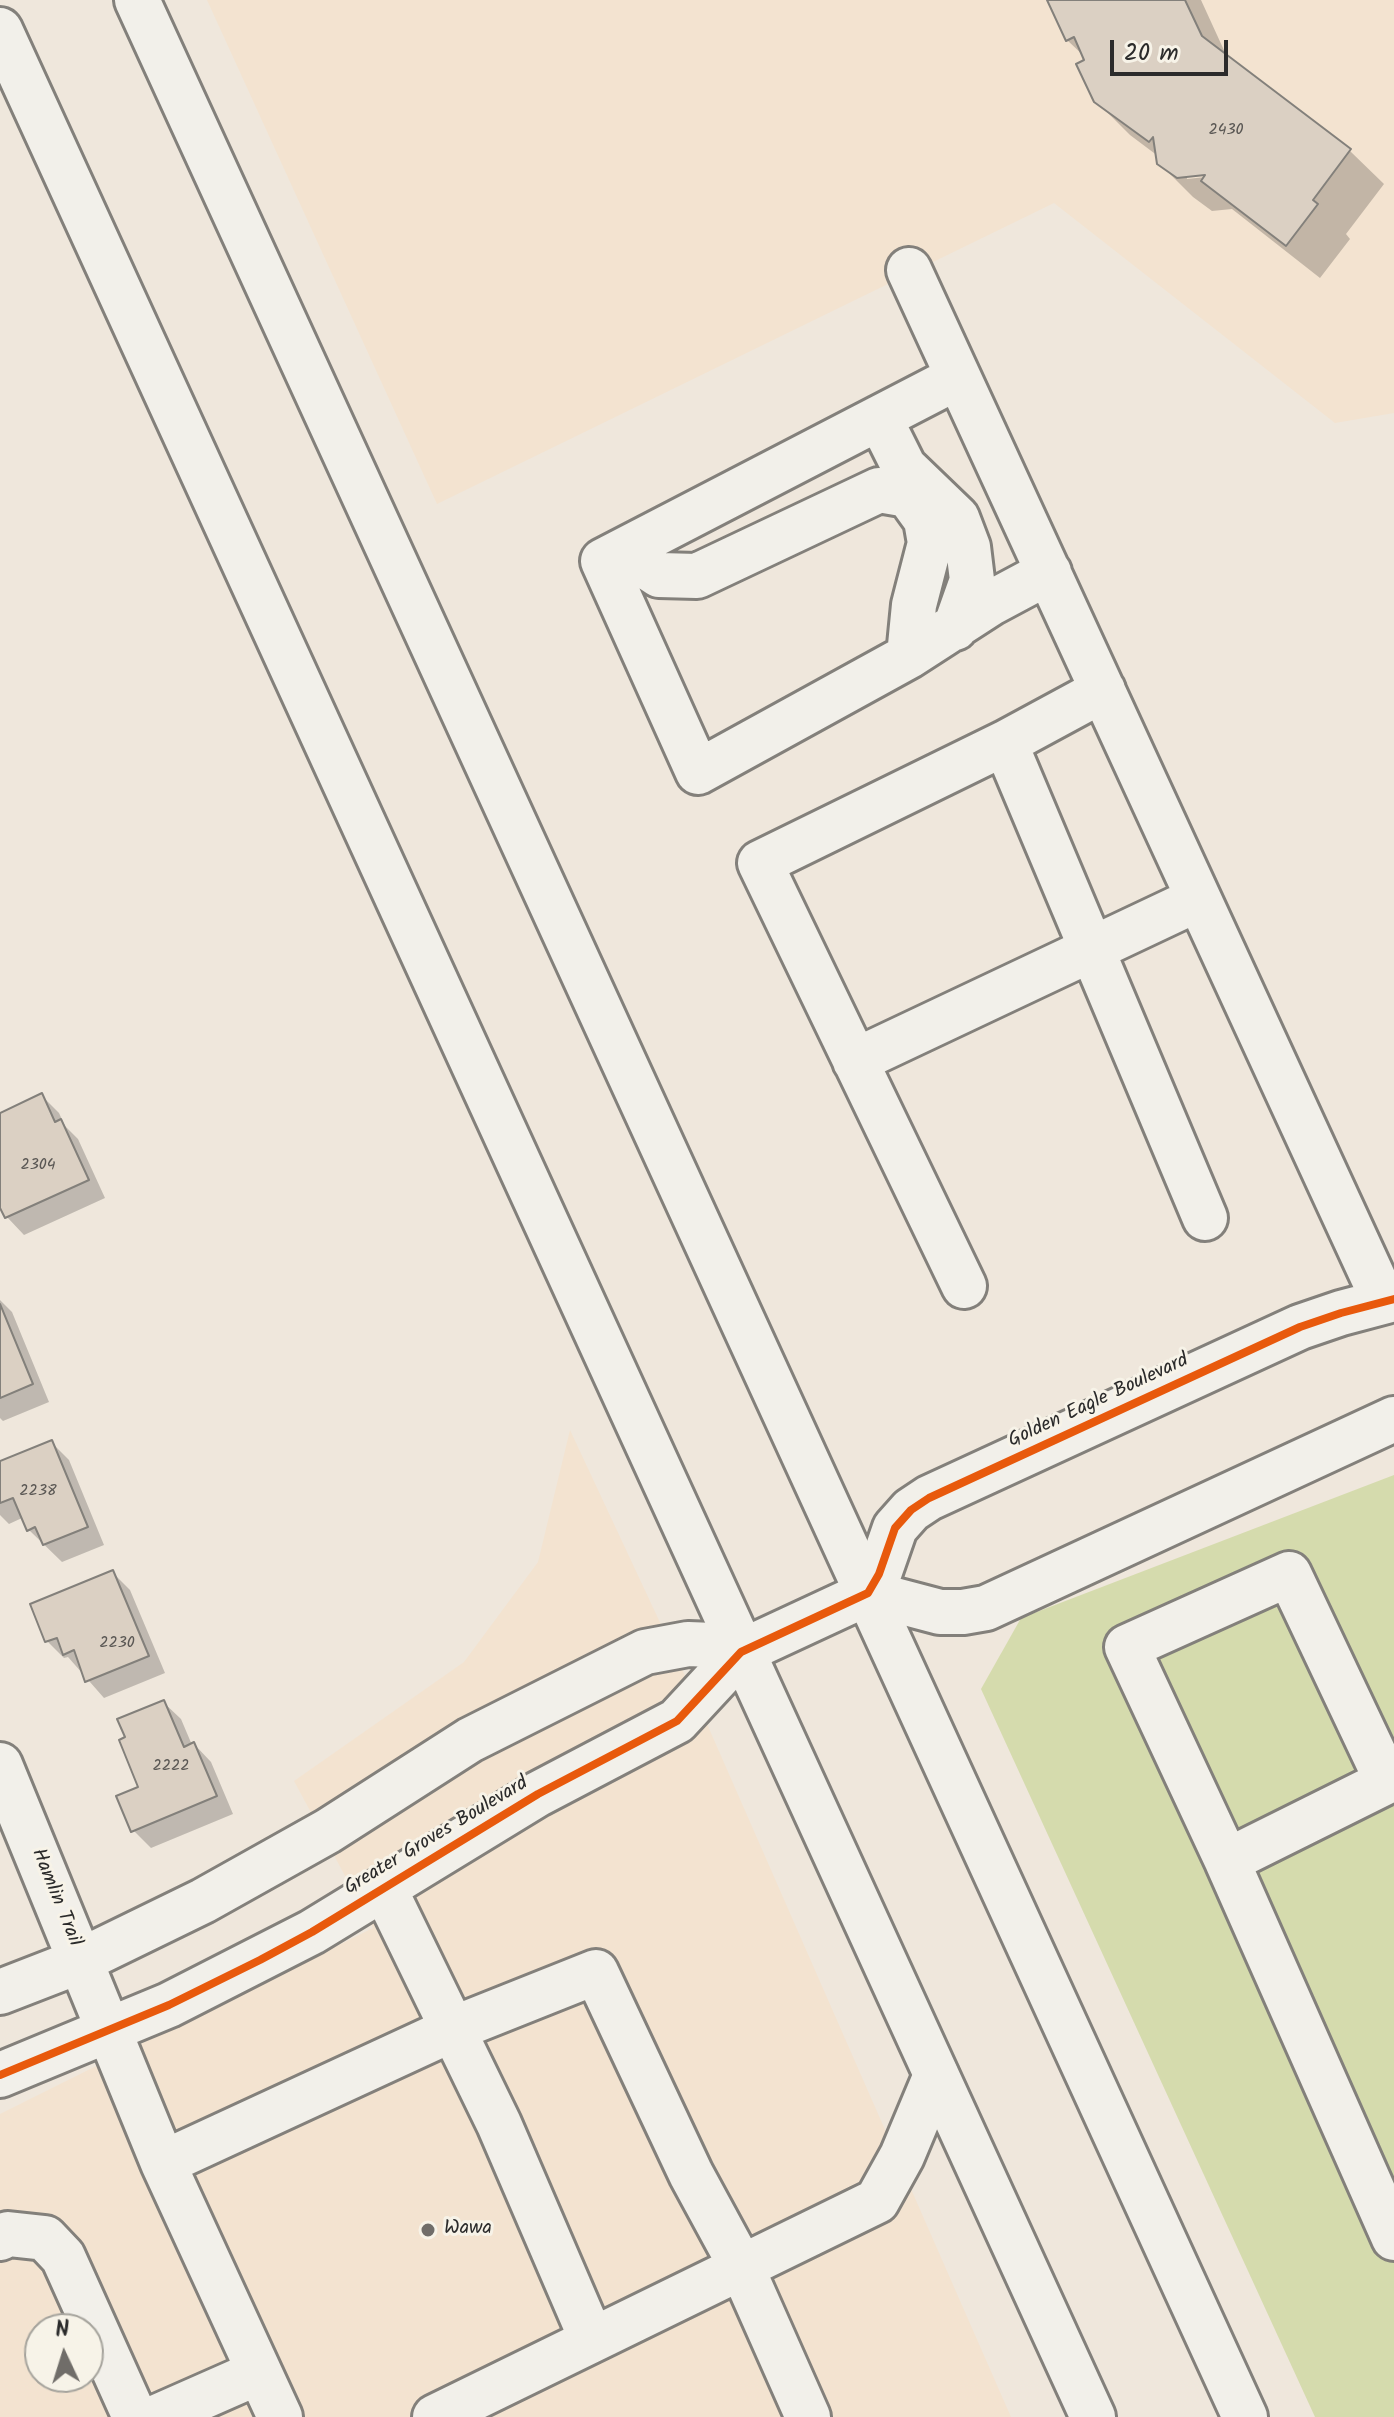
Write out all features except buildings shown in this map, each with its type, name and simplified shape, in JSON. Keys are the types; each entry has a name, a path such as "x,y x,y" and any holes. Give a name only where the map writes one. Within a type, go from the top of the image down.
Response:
{"main road":[{"path":"137,0 1245,2417"},
{"path":"0,30 1093,2417"},
{"path":"909,270 1198,899 1389,1300"},
{"path":"958,377 603,561 698,772 909,656 991,603 1049,572"},
{"path":"880,419 904,467 957,518 968,547 972,580 955,628"},
{"path":"623,551 659,575 697,576 879,490 908,495 926,520 930,543 914,605 909,656"},
{"path":"964,1286 760,863 1005,743 1103,690"},
{"path":"1005,743 1205,1218"},
{"path":"855,1061 1198,899"},
{"name":"Golden Eagle Boulevard","path":"868,1593 879,1574 895,1528 911,1510 929,1498 1300,1327 1389,1300"},
{"path":"868,1593 940,1612 986,1608 1394,1419"},
{"path":"1227,1861 1391,1779 1289,1574 1127,1647 1227,1861 1394,2238"},
{"name":"Greater Groves Boulevard","path":"0,2075 109,2032 260,1960 538,1794 677,1721 741,1652 868,1593"},
{"path":"0,1992 80,1961 164,1921 387,1795 470,1740 645,1652 688,1644 713,1645 741,1652"},
{"name":"Hamlin Trail","path":"0,1765 163,2163 280,2417"},
{"path":"384,1888 499,2124 592,2340"},
{"path":"163,2163 453,2029 596,1972 691,2174 742,2268 808,2417"},
{"path":"435,2417 877,2201 902,2156 936,2075"},
{"path":"0,2238 8,2234 45,2238 63,2257 135,2417"},
{"path":"157,2417 259,2372"}],"shaded area":[{"path":"207,0 1394,0 1394,413 1335,423 1054,203 437,504"},
{"path":"570,1430 700,1708 1011,2417 0,2417 0,2114 373,1928 294,1781 464,1662 538,1562"}],"green space":[{"path":"1394,1475 1394,2417 1315,2417 981,1689 1021,1618"}],"cycle path":[{"path":"0,2075 169,2005 260,1960 312,1932 538,1794 677,1721 741,1652 868,1593 879,1574 895,1528 911,1510 929,1498 1300,1327 1394,1299"}],"place":[{"name":"Wawa","path":"428,2230"}]}
